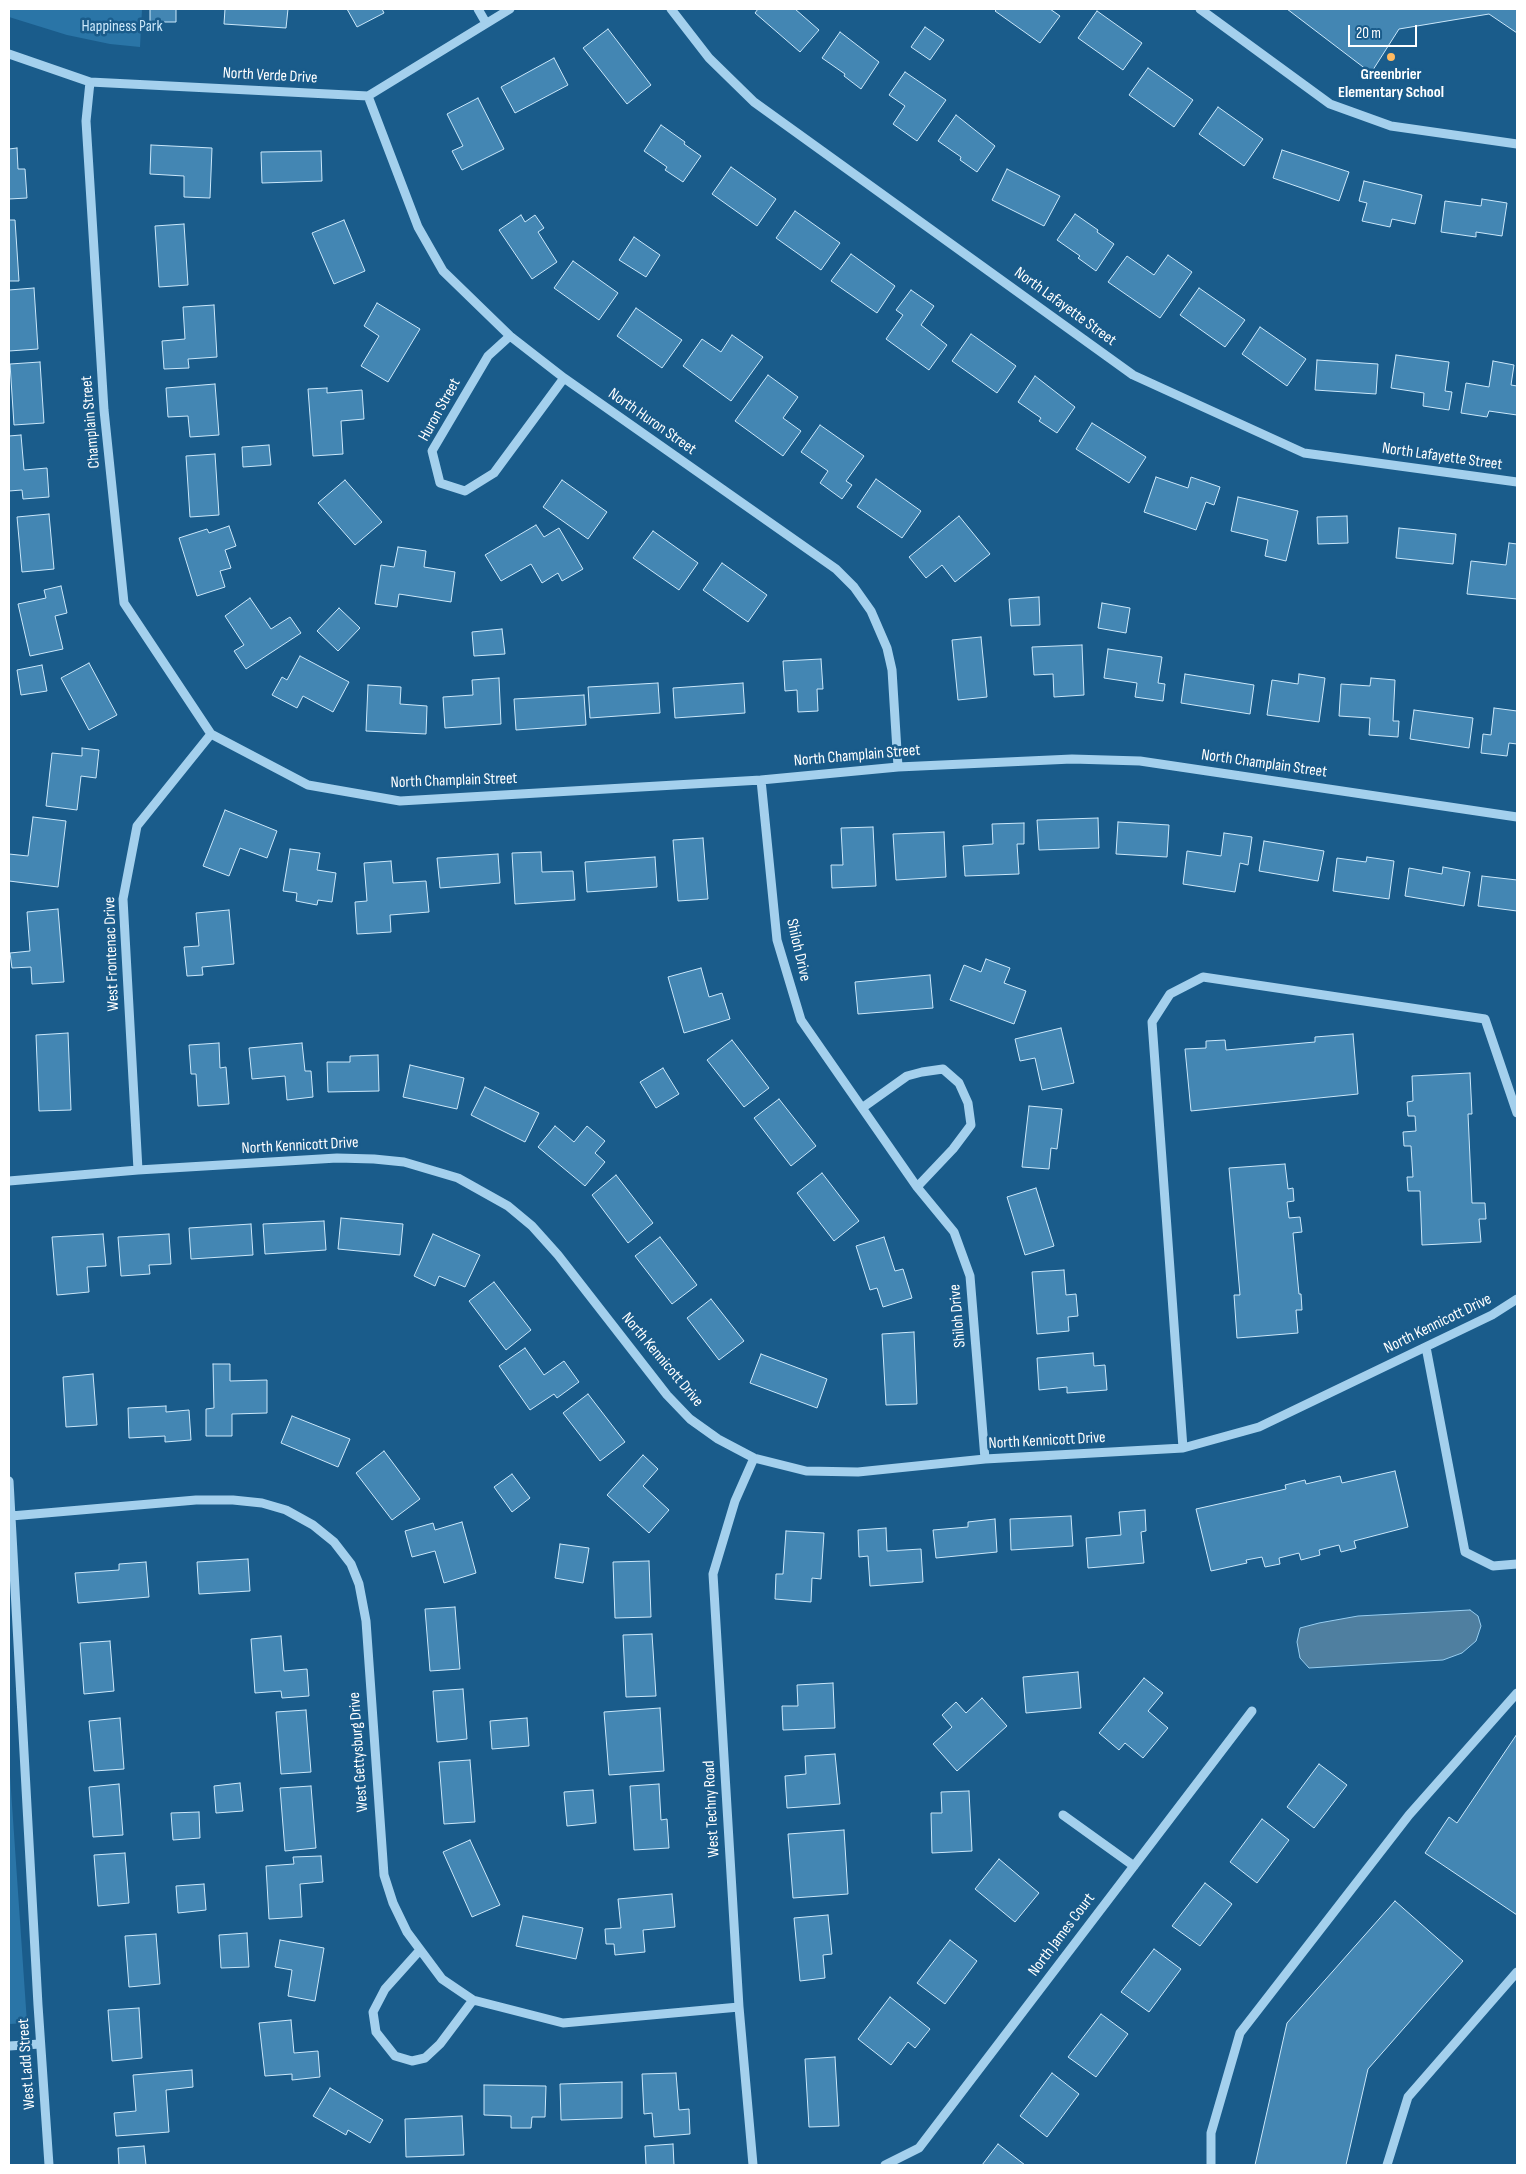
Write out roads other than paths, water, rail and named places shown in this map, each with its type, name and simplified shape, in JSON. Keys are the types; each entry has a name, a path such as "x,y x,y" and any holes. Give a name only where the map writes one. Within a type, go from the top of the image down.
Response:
{"street":[{"path":"478,9 486,23"},
{"path":"368,96 510,9"},
{"name":"North Lafayette Street","path":"671,9 709,58 754,102 1133,375 1304,453 1517,482"},
{"path":"1200,9 1330,104 1391,126 1517,144"},
{"name":"North Verde Drive","path":"9,54 90,82 368,96"},
{"name":"Champlain Street","path":"90,82 86,121 104,410 124,603 211,734"},
{"name":"North Huron Street","path":"368,96 418,227 443,271 510,336 564,378 836,569 854,587 870,610 887,648 892,670 898,767"},
{"name":"Huron Street","path":"510,336 488,356 432,451 440,483 465,491 494,473 564,378"},
{"name":"North Champlain Street","path":"211,734 308,785 400,801 761,780 898,767 1025,759 1140,761 1517,816"},
{"name":"West Frontenac Drive","path":"138,1170 123,899 136,826 211,734"},
{"name":"Shiloh Drive","path":"761,780 777,940 801,1020 917,1187 954,1232 970,1276 985,1459"},
{"path":"1183,1448 1152,1022 1170,994 1202,977 1485,1019 1517,1113"},
{"path":"862,1108 907,1076 922,1072 942,1069 959,1083 968,1103 971,1125 953,1149 917,1187"},
{"name":"North Kennicott Drive","path":"9,1181 138,1170 338,1158 404,1162 458,1178 508,1206 532,1226 558,1255 667,1395 690,1419 718,1439 754,1458 806,1471 858,1472 985,1459 1183,1448 1259,1427 1492,1315 1517,1299"},
{"path":"1426,1347 1466,1552 1493,1566 1517,1564"},
{"name":"West Techny Road","path":"753,2165 739,2007 713,1574 735,1501 754,1458"},
{"name":"West Ladd Street","path":"9,1481 40,2044 49,2165"},
{"name":"West Gettysburg Drive","path":"11,1516 196,1500 233,1500 262,1503 286,1510 313,1524 334,1542 351,1564 359,1584 364,1605 384,1875 393,1903 407,1932 442,1979 473,2000 563,2023 739,2007"},
{"path":"1211,2165 1211,2134 1240,2033 1409,1815 1517,1693"},
{"name":"North James Court","path":"885,2165 918,2148 1252,1711"},
{"path":"1063,1815 1134,1866"},
{"path":"420,1950 385,1989 373,2012 376,2032 395,2056 412,2061 425,2058 440,2044 473,2000"},
{"path":"1387,2165 1408,2097 1517,1972"},
{"path":"9,2046 40,2044"}],"place":[{"name":"Greenbrier Elementary School","path":"1391,57"}],"park label":[{"name":"Happiness Park","path":"122,27"}]}
